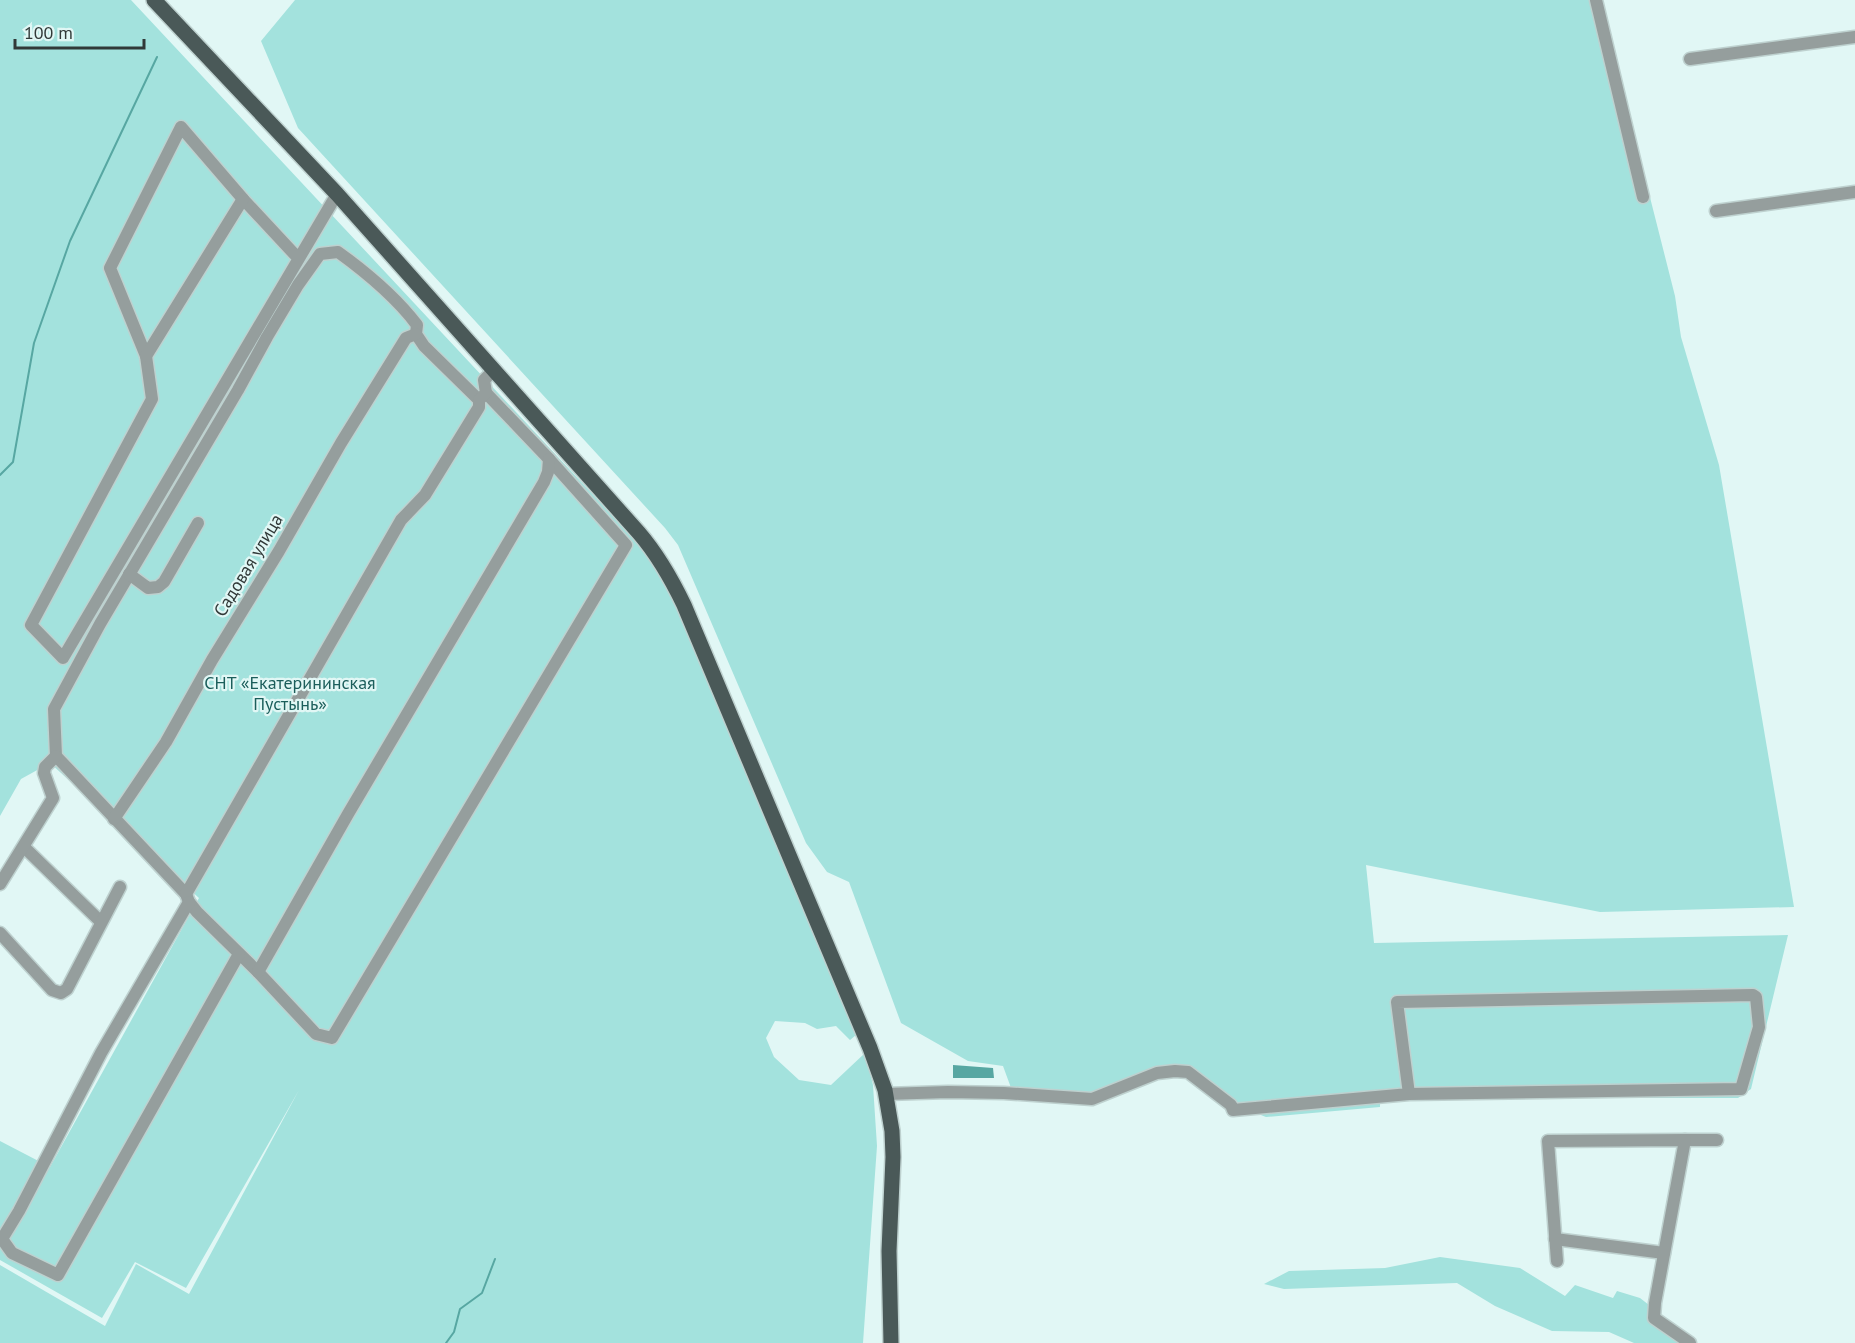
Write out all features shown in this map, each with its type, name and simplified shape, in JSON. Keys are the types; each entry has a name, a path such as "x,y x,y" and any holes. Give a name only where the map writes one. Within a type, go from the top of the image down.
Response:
{"main road":[{"path":"154,0 337,194 655,551 672,581 684,604 870,1048 885,1094 892,1131 893,1157 889,1251 891,1343"}],"street":[{"path":"1596,0 1644,197"},
{"path":"1690,59 1855,37"},
{"path":"298,258 181,127 110,268 146,356 152,399 31,625 63,658 337,194"},
{"path":"1716,211 1855,192"},
{"path":"146,356 243,199"},
{"path":"626,545 549,459 424,346 416,334 417,325 408,313 369,275 338,252 320,254 298,285 129,574 54,709 56,756 238,954 316,1034 332,1038 626,545 625,540 632,525"},
{"name":"Садовая улица","path":"114,819 166,742 212,660 400,347 406,338 416,334"},
{"path":"238,954 58,1275 12,1253 2,1239 19,1211 101,1053 402,520 425,495 479,407 484,380 493,371"},
{"path":"258,972 544,482 549,459"},
{"path":"129,574 148,588 158,587 164,582 198,523"},
{"path":"0,884 53,798 44,773 45,767 56,756"},
{"path":"24,848 100,922"},
{"path":"0,933 52,990 61,993 67,989 120,887"},
{"path":"885,1094 1004,1093 1092,1099 1157,1073 1175,1071 1188,1072 1196,1077 1231,1105 1233,1110 1409,1094 1741,1089 1759,1027 1756,998 1753,995 1397,1002 1409,1094"},
{"path":"1685,1140 1654,1318 1690,1343"},
{"path":"1557,1262 1548,1141 1717,1140"},
{"path":"1555,1239 1664,1253"}],"green space":[{"name":"СНТ «Екатерининская Пустынь»","path":"0,0 131,0 656,560 673,590 856,1035 850,1040 836,1026 817,1029 805,1023 775,1021 766,1038 774,1057 799,1080 831,1085 865,1053 873,1085 877,1146 863,1343 0,1343 0,1265 105,1326 136,1264 189,1294 299,1090 186,1288 135,1262 102,1318 0,1260 0,1141 50,1167 199,898 50,763 21,779 0,816"},
{"path":"295,0 1600,0 1675,296 1681,337 1719,465 1794,907 1600,912 1366,865 1374,943 1788,935 1751,1089 1738,1098 1380,1100 1380,1107 1266,1117 1232,1104 1195,1076 1155,1073 1093,1096 1014,1096 1003,1066 968,1061 901,1023 849,882 827,872 806,843 678,545 665,528 298,128 261,41"},
{"path":"1440,1257 1520,1268 1565,1296 1575,1285 1613,1298 1617,1291 1640,1298 1667,1319 1682,1343 1634,1343 1609,1332 1552,1331 1495,1306 1457,1283 1284,1289 1264,1284 1289,1271 1385,1268"}],"shaded area":[{"path":"953,1065 993,1068 994,1078 953,1078"}],"waterway":[{"path":"0,475 13,462 34,343 70,241 157,57"},
{"path":"446,1343 454,1332 460,1309 482,1293 495,1259"}]}
